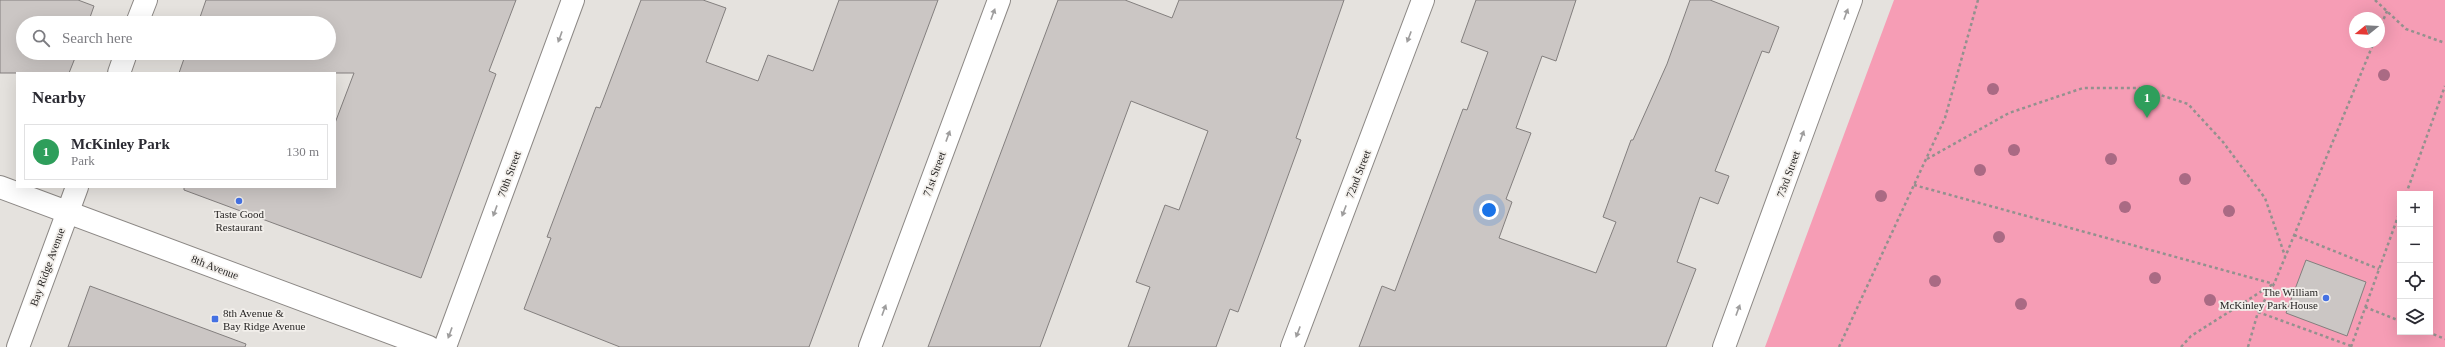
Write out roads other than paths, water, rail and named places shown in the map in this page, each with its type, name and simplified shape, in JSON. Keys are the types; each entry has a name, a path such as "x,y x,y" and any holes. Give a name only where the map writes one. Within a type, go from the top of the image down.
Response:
{"street":[{"path":"140,16 146,0"},
{"name":"70th Street","path":"445,347 574,0"},
{"name":"71st Street","path":"870,347 999,0"},
{"name":"72nd Street","path":"1292,347 1423,0"},
{"name":"73rd Street","path":"1724,347 1851,0"},
{"path":"119,72 124,60"},
{"name":"8th Avenue","path":"0,187 429,347"},
{"name":"Bay Ridge Avenue","path":"18,347 76,188"}],"place":[{"name":"McKinley Park","path":"2147,118"},
{"name":"Taste Good Restaurant","path":"239,201"},
{"name":"The William McKinley Park House","path":"2326,298"},
{"name":"8th Avenue & Bay Ridge Avenue","path":"215,319"}]}
